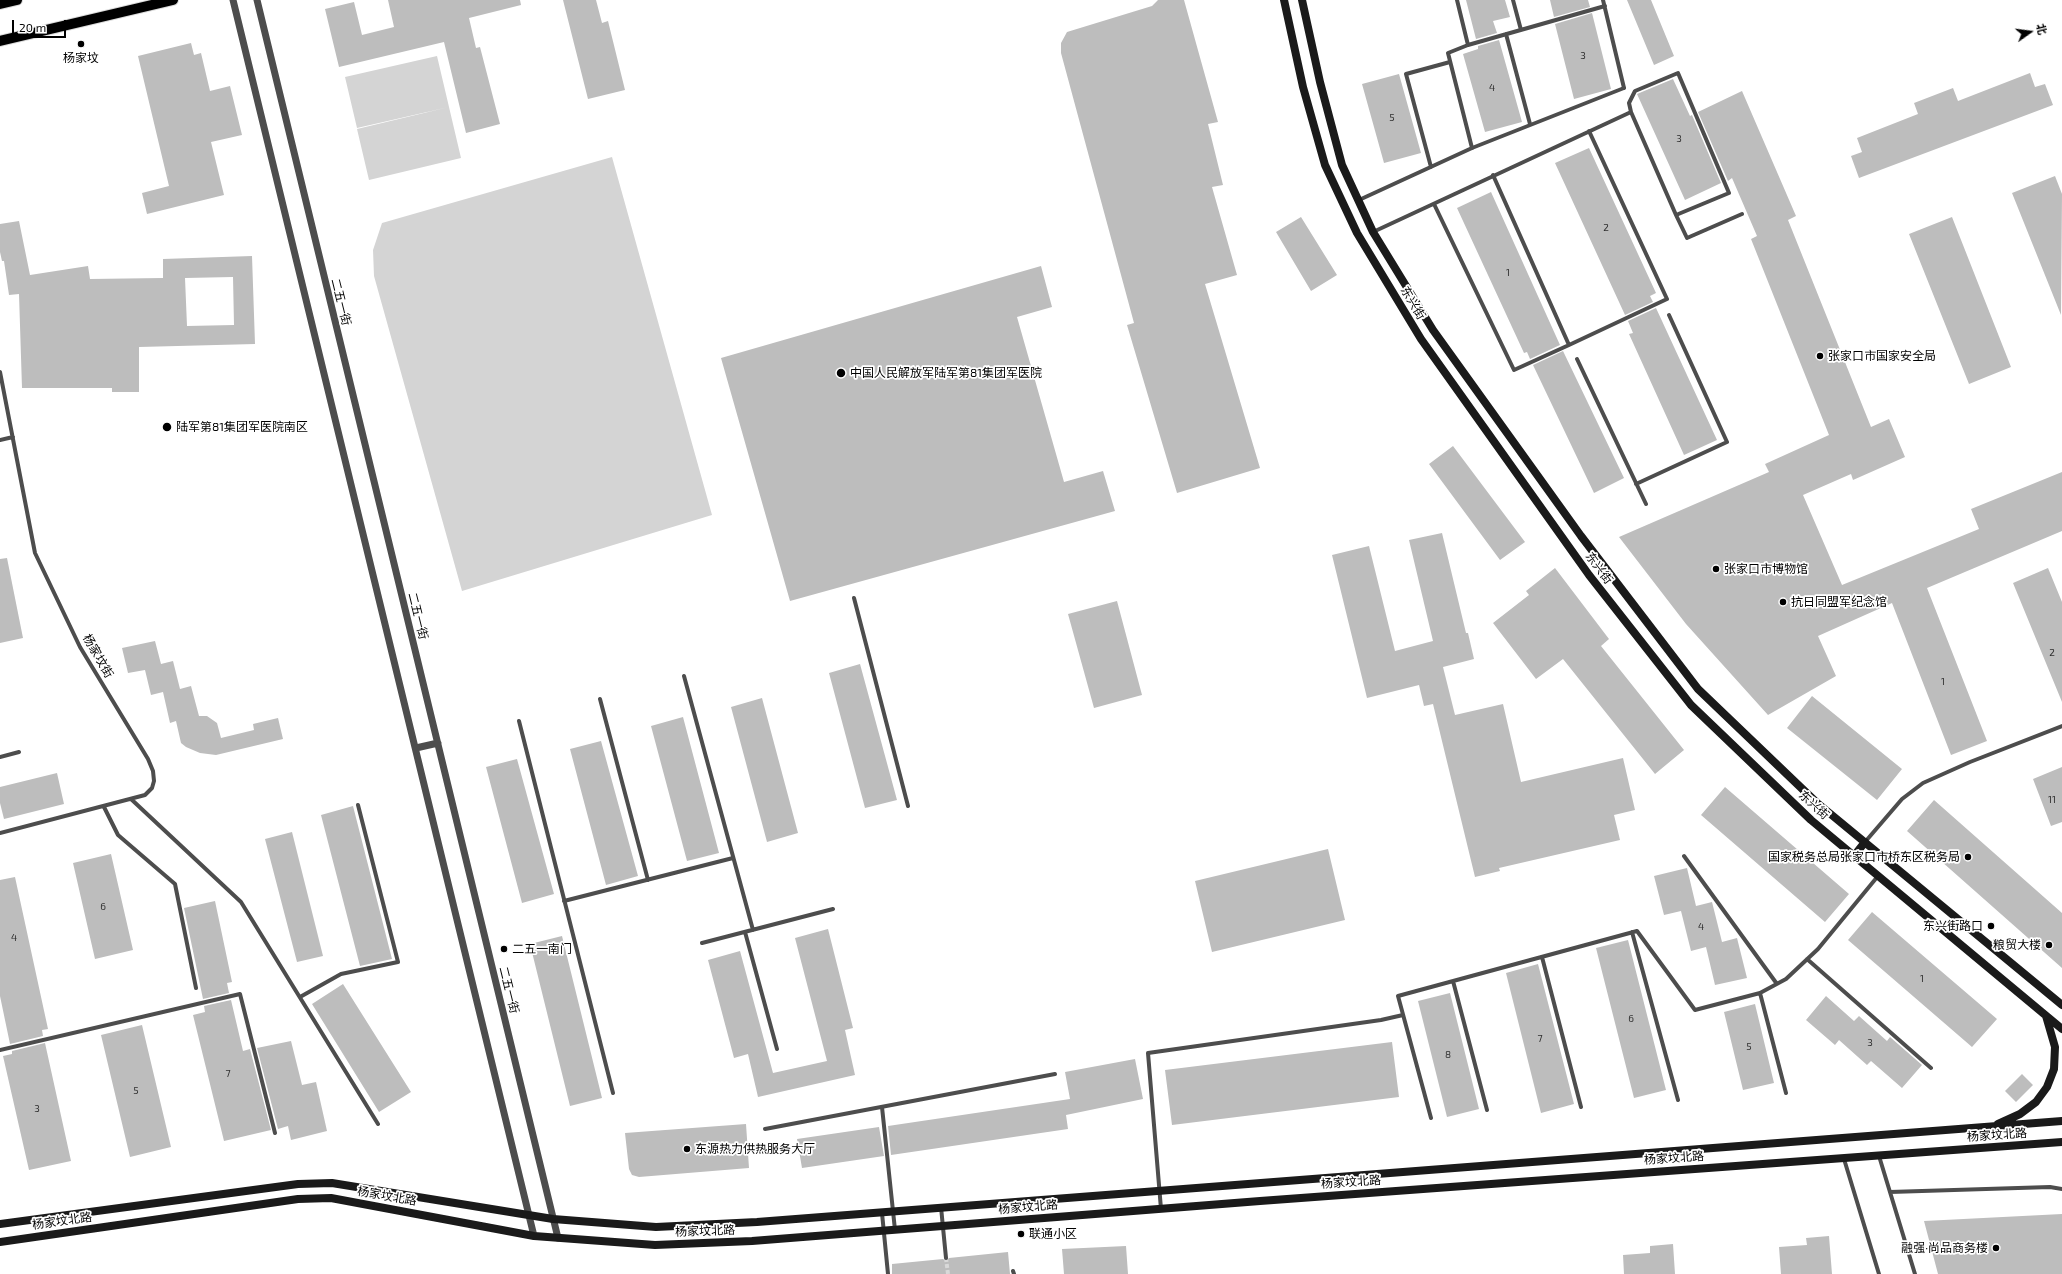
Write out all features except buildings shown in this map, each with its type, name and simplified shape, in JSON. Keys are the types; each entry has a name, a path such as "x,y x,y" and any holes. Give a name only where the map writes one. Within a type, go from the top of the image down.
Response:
{"main road":[{"path":"0,4 17,0"},
{"path":"0,42 174,0"},
{"name":"东兴街","path":"1284,0 1303,87 1325,165 1357,233 1421,339 1588,575 1691,705 1811,820 2062,1029"},
{"name":"东兴街","path":"1302,0 1320,82 1342,165 1373,232 1433,330 1582,536 1698,689 1816,802 2062,1005"},
{"path":"1854,856 1865,842"},
{"path":"1994,1126 2020,1114 2036,1102 2047,1087 2054,1069 2055,1047 2045,1015"},
{"name":"杨家坟北路","path":"0,1224 298,1184 332,1183 553,1219 656,1227 882,1212 2062,1121"},
{"name":"杨家坟北路","path":"0,1242 298,1199 331,1198 534,1236 655,1245 752,1241 2062,1142"}],"street":[{"path":"233,0 534,1236"},
{"name":"二五一街","path":"257,0 558,1238"},
{"path":"1457,0 1468,45"},
{"path":"1513,0 1521,30"},
{"path":"1358,200 1472,148 1624,88 1603,0"},
{"path":"1472,148 1448,53 1468,45 1605,6"},
{"path":"1506,34 1530,124"},
{"path":"1431,167 1406,74 1450,62"},
{"path":"1676,215 1729,193 1678,73 1635,91 1629,103 1631,112 1676,215 1687,238 1742,214"},
{"path":"1373,232 1631,112"},
{"path":"1434,204 1514,370 1667,299 1589,131"},
{"path":"1493,175 1569,345"},
{"path":"1636,484 1727,442 1669,315"},
{"path":"1577,359 1646,504"},
{"name":"杨家坟街","path":"0,372 35,553 80,647 148,759 153,771 154,781 152,788 145,794 104,807 0,833"},
{"path":"0,440 13,437"},
{"path":"854,598 908,806"},
{"path":"684,676 753,930"},
{"path":"600,699 648,880"},
{"path":"519,721 613,1093"},
{"path":"1865,842 1902,799 1923,783 1970,762 2062,726"},
{"path":"416,748 438,743"},
{"path":"0,757 19,752"},
{"path":"130,799 241,902 378,1124"},
{"path":"300,997 341,974 398,962 358,805"},
{"path":"104,807 118,835 175,884 196,988"},
{"path":"1684,856 1777,984"},
{"path":"564,901 733,858"},
{"path":"1431,1118 1398,996 1637,931 1695,1010 1760,993 1786,979 1818,949 1878,876"},
{"path":"702,943 833,909"},
{"path":"745,932 777,1049"},
{"path":"1632,932 1678,1100"},
{"path":"1542,957 1581,1107"},
{"path":"1807,959 1931,1068"},
{"path":"1453,981 1487,1110"},
{"path":"1760,993 1786,1093"},
{"path":"0,1050 240,994 275,1134"},
{"path":"1161,1209 1148,1053 1381,1020 1403,1015"},
{"path":"765,1129 1055,1074"},
{"path":"882,1107 895,1230"},
{"path":"1878,1156 1915,1274"},
{"path":"1844,1158 1879,1274"},
{"path":"1890,1192 2050,1187 2062,1189"},
{"path":"941,1207 946,1258"},
{"path":"882,1212 888,1274"}],"shaded area":[{"path":"437,56 449,107 357,128 345,77"},
{"path":"449,107 461,158 369,180 357,129"},
{"path":"612,157 712,515 462,591 374,276 373,250 382,223"}],"tunnel":[{"path":"946,1258 948,1274"}],"place":[{"name":"杨家坟","path":"81,44"},
{"name":"张家口市国家安全局","path":"1820,356"},
{"name":"中国人民解放军陆军第81集团军医院","path":"841,373"},
{"name":"陆军第81集团军医院南区","path":"167,427"},
{"name":"张家口市博物馆","path":"1716,569"},
{"name":"抗日同盟军纪念馆","path":"1783,602"},
{"name":"国家税务总局张家口市桥东区税务局","path":"1968,857"},
{"name":"东兴街路口","path":"1991,926"},
{"name":"粮贸大楼","path":"2049,945"},
{"name":"二五一南门","path":"504,949"},
{"name":"东源热力供热服务大厅","path":"687,1149"},
{"name":"联通小区","path":"1021,1234"},
{"name":"融强·尚品商务楼","path":"1996,1248"}]}
